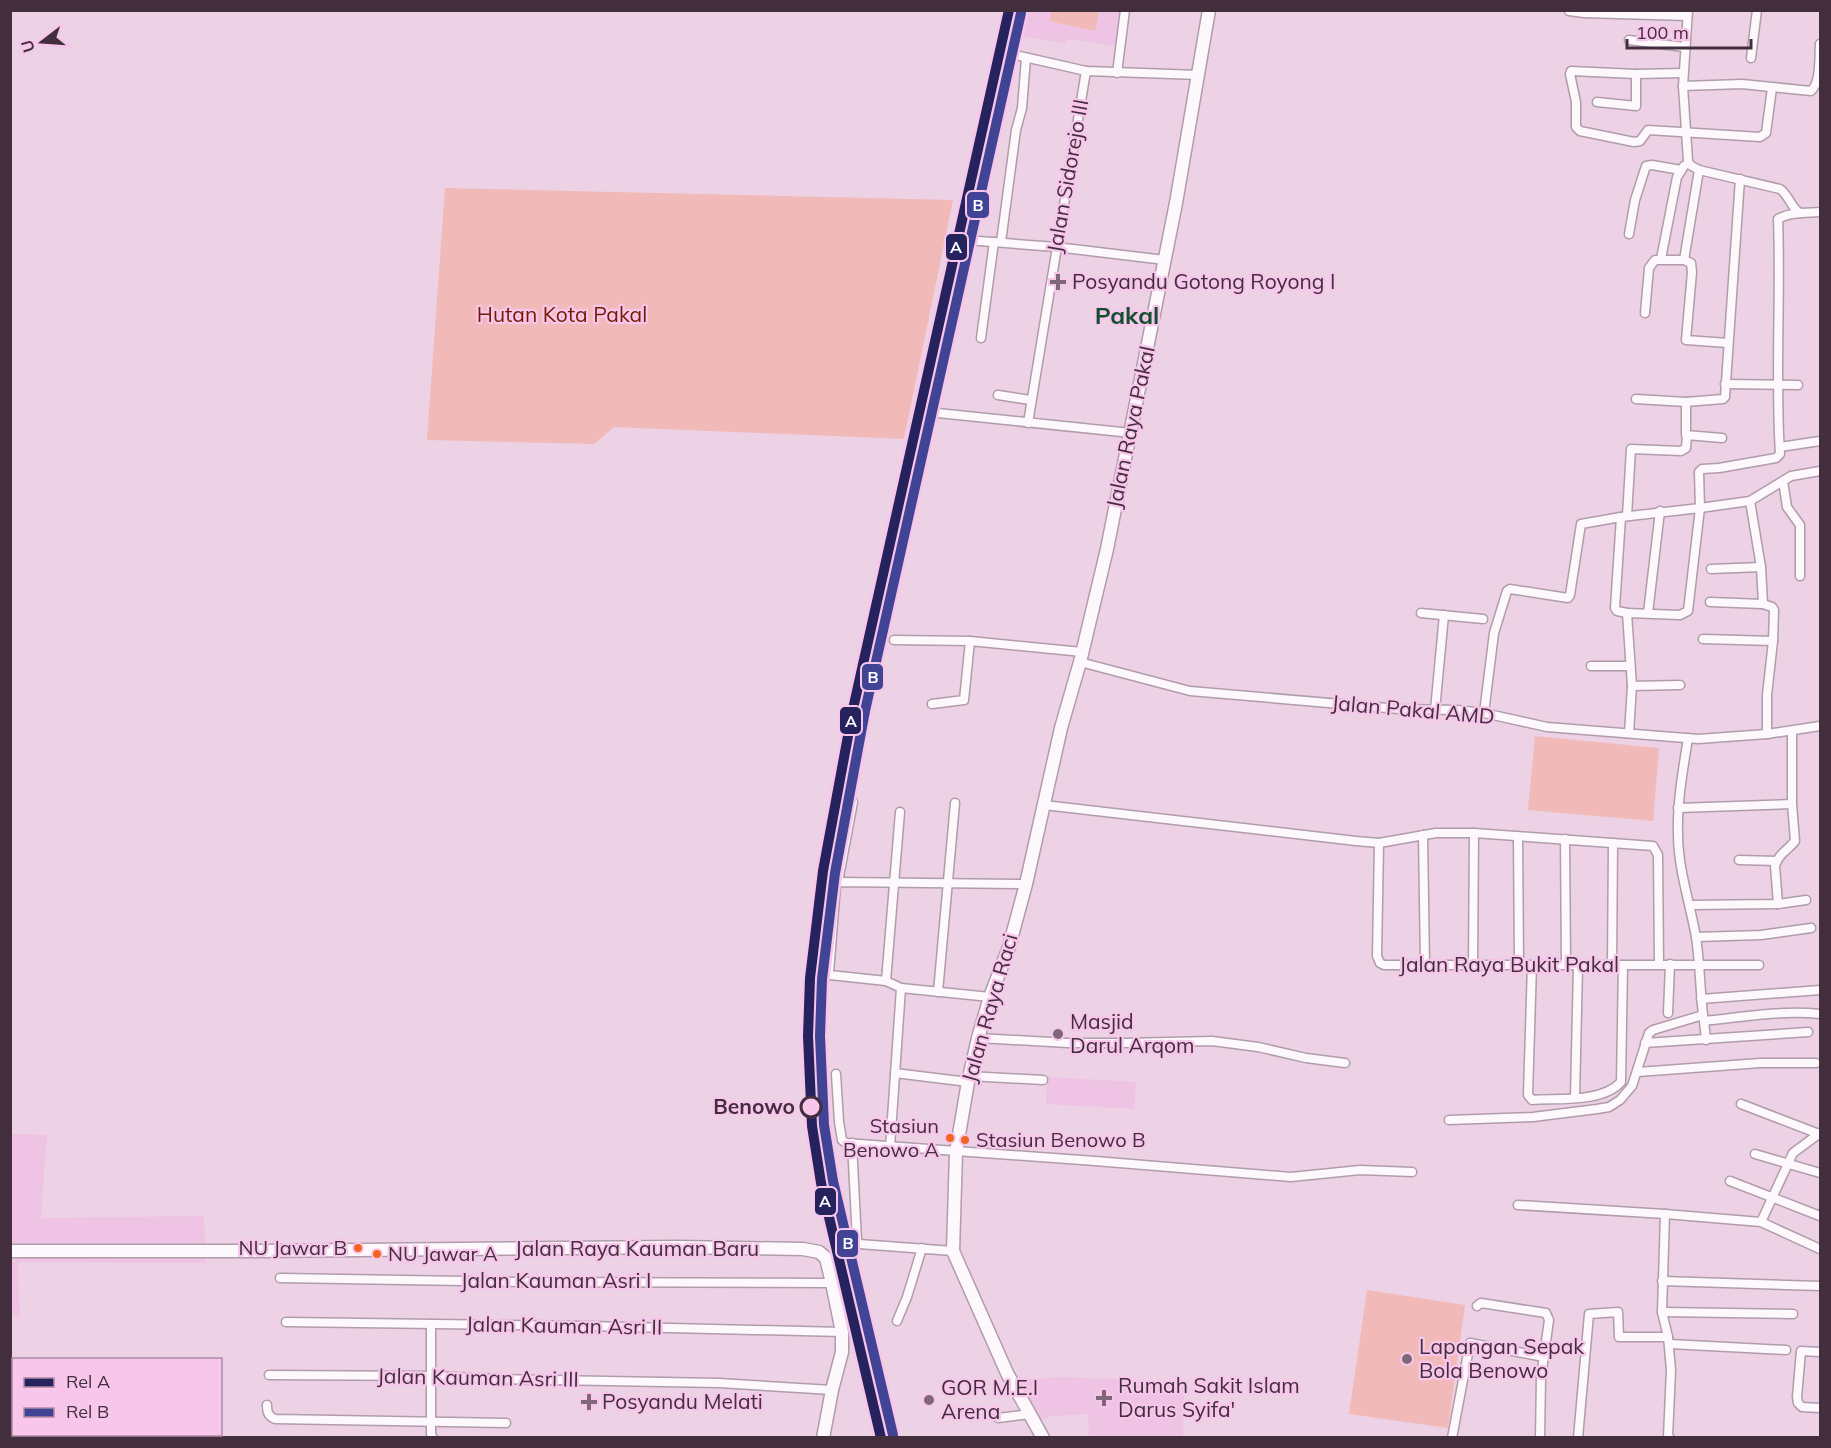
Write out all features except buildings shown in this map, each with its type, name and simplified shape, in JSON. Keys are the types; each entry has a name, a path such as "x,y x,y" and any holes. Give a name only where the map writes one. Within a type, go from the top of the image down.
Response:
{"main road":[{"name":"Jalan Raya Pakal","path":"1044,805 1061,728 1107,549 1131,434 1176,203 1209,10"},
{"name":"Jalan Raya Raci","path":"953,1251 956,1152 968,1079 990,998 1009,947 1044,805"},
{"name":"Jalan Raya Kauman Baru","path":"10,1251 678,1247 803,1249 819,1252 826,1258 842,1332 841,1361 832,1390 823,1437"},
{"path":"953,1251 1007,1373 1043,1437"}],"street":[{"path":"1117,73 1125,10"},
{"path":"1751,58 1757,10"},
{"path":"1569,11 1687,13 1683,86 1690,165 1699,170 1783,190 1800,213"},
{"path":"1629,40 1684,47"},
{"path":"1683,86 1739,83 1808,92 1813,90 1818,76 1820,44"},
{"path":"1007,54 1086,71 1199,75"},
{"path":"981,339 1016,130 1023,108 1026,58"},
{"path":"1683,72 1636,74 1571,70 1576,102 1576,127 1580,132 1638,142 1648,130 1762,136 1766,133 1772,88"},
{"name":"Jalan Sidorejo III","path":"1028,423 1086,71"},
{"path":"1597,102 1636,106 1636,74"},
{"path":"1661,259 1677,177 1688,161"},
{"path":"1629,234 1635,200 1646,166 1681,170"},
{"path":"1684,260 1699,170"},
{"path":"1636,399 1686,402 1724,398 1740,179"},
{"path":"1686,402 1685,433 1687,435 1684,450 1631,449 1628,499 1615,608 1617,611 1680,615 1687,613 1700,504 1698,473 1700,470 1776,458 1780,454 1778,219 1800,213 1821,212"},
{"path":"952,239 1056,247 1165,260"},
{"path":"1645,313 1649,268 1653,261 1684,260 1691,263 1692,272 1686,340 1728,343"},
{"path":"1725,384 1798,386"},
{"path":"998,395 1030,400"},
{"path":"928,412 1131,434"},
{"path":"1687,435 1722,438"},
{"path":"1780,447 1821,441"},
{"path":"1484,714 1494,633 1507,591 1510,589 1568,598 1580,526 1583,523 1625,514 1700,504 1750,501 1798,474 1821,471"},
{"path":"1783,481 1787,507 1800,525 1800,576"},
{"path":"1750,501 1761,567 1763,604"},
{"path":"1648,613 1660,511"},
{"path":"1711,569 1761,567"},
{"path":"1710,602 1763,604 1774,610 1773,641 1767,687 1767,734"},
{"path":"1421,613 1483,619"},
{"path":"1627,613 1632,686 1629,733"},
{"path":"1435,710 1444,615"},
{"path":"1703,639 1773,641"},
{"name":"Jalan Pakal AMD","path":"894,640 970,641 1081,657 1190,691 1484,714 1547,727 1698,739 1767,734 1821,726"},
{"path":"932,704 964,700 970,641"},
{"path":"1591,666 1630,666"},
{"path":"1632,686 1680,685"},
{"path":"1778,904 1775,866 1780,855 1795,841 1792,804 1792,731"},
{"path":"1688,738 1678,808 1677,834 1679,860 1690,905 1700,965 1706,1040"},
{"path":"853,801 836,885 830,974 886,981 901,988 990,998"},
{"path":"938,992 955,803"},
{"path":"1678,808 1792,804"},
{"path":"1044,805 1379,843 1436,833 1474,833 1653,846 1658,855 1659,964"},
{"path":"886,981 900,812"},
{"path":"1473,965 1474,833"},
{"path":"1423,835 1425,965"},
{"path":"1518,836 1519,965"},
{"path":"1565,839 1566,965"},
{"name":"Jalan Raya Bukit Pakal","path":"1379,843 1378,960 1384,965 1759,965"},
{"path":"1612,965 1613,843"},
{"path":"1739,860 1777,861"},
{"path":"838,882 1026,884"},
{"path":"1690,905 1778,904 1806,900"},
{"path":"1696,937 1761,934 1811,928"},
{"path":"1668,1013 1670,964"},
{"path":"1532,965 1529,1097 1532,1100 1597,1096 1617,1086 1622,1079 1623,965"},
{"path":"1575,1098 1578,965"},
{"path":"890,1147 901,988"},
{"path":"1701,999 1821,990"},
{"path":"1449,1120 1533,1117 1608,1107 1620,1100 1632,1086 1645,1043 1649,1033 1653,1030 1704,1018 1766,1016 1788,1012 1821,1014"},
{"path":"1645,1043 1808,1032"},
{"path":"978,1038 1079,1043 1212,1041 1345,1063"},
{"path":"1638,1072 1760,1063 1816,1063"},
{"path":"895,1073 968,1079 1043,1080"},
{"path":"836,1074 839,1122 842,1140 846,1143 1291,1177 1360,1170 1412,1172"},
{"path":"1742,1104 1820,1133"},
{"path":"1761,1222 1793,1153 1820,1133"},
{"path":"852,1143 857,1241 862,1245 953,1251"},
{"path":"1755,1154 1821,1173"},
{"path":"1730,1181 1821,1216"},
{"path":"1518,1205 1761,1222 1821,1248"},
{"path":"1665,1214 1662,1312 1669,1341 1671,1395 1669,1437"},
{"path":"897,1321 922,1248"},
{"name":"Jalan Kauman Asri I","path":"280,1278 832,1283"},
{"path":"1662,1281 1821,1286"},
{"path":"1477,1306 1481,1303 1546,1313 1550,1320 1541,1377 1540,1437"},
{"path":"1578,1437 1588,1319 1591,1313 1616,1312 1619,1314 1618,1337 1786,1350"},
{"path":"1662,1312 1792,1314"},
{"name":"Jalan Kauman Asri II","path":"286,1322 842,1332"},
{"path":"431,1324 432,1436"},
{"path":"1452,1437 1470,1343 1544,1357"},
{"path":"1821,1352 1801,1351 1797,1397 1802,1407 1821,1408"},
{"name":"Jalan Kauman Asri III","path":"268,1375 431,1376 719,1383 832,1390"},
{"path":"267,1405 268,1414 275,1419 507,1423"},
{"path":"998,1418 1030,1414"}],"shaded area":[{"path":"1029,11 1123,11 1117,46 1067,39 1065,44 1023,36"},
{"path":"1047,1077 1136,1082 1134,1109 1046,1104"},
{"path":"10,1134 47,1135 41,1218 204,1216 206,1263 18,1262 20,1317 11,1316"},
{"name":"Rumah Sakit Islam Darus Syifa'","path":"1062,1377 1184,1382 1183,1437 1089,1437 1088,1414 1052,1416 1036,1422 1015,1380"}],"green space":[{"path":"1052,10 1099,11 1095,31 1049,21"},
{"name":"Hutan Kota Pakal","path":"445,188 953,200 904,439 614,427 594,444 427,440"},
{"path":"1535,736 1659,748 1653,821 1528,810"},
{"name":"Lapangan Sepak Bola Benowo","path":"1367,1290 1465,1305 1448,1428 1349,1414"}],"rail line":[{"name":"A","path":"881,1438 821,1183 812,1126 808,1036 810,978 823,871 853,709 1009,10"},
{"name":"B","path":"893,1435 833,1181 824,1125 820,1036 822,979 835,873 865,711 1021,13"}],"place":[{"name":"Posyandu Gotong Royong I","path":"1058,282"},
{"name":"Masjid Darul Arqom","path":"1058,1034"},
{"name":"Benowo","path":"811,1107"},
{"name":"Stasiun Benowo A","path":"950,1138"},
{"name":"Stasiun Benowo B","path":"965,1140"},
{"name":"NU Jawar B","path":"358,1248"},
{"name":"NU Jawar A","path":"377,1254"},
{"name":"Lapangan Sepak Bola Benowo","path":"1407,1359"},
{"name":"Rumah Sakit Islam Darus Syifa'","path":"1104,1398"},
{"name":"GOR M.E.I Arena","path":"929,1400"},
{"name":"Posyandu Melati","path":"589,1402"}],"district":[{"name":"Pakal","path":"1127,316"}]}
